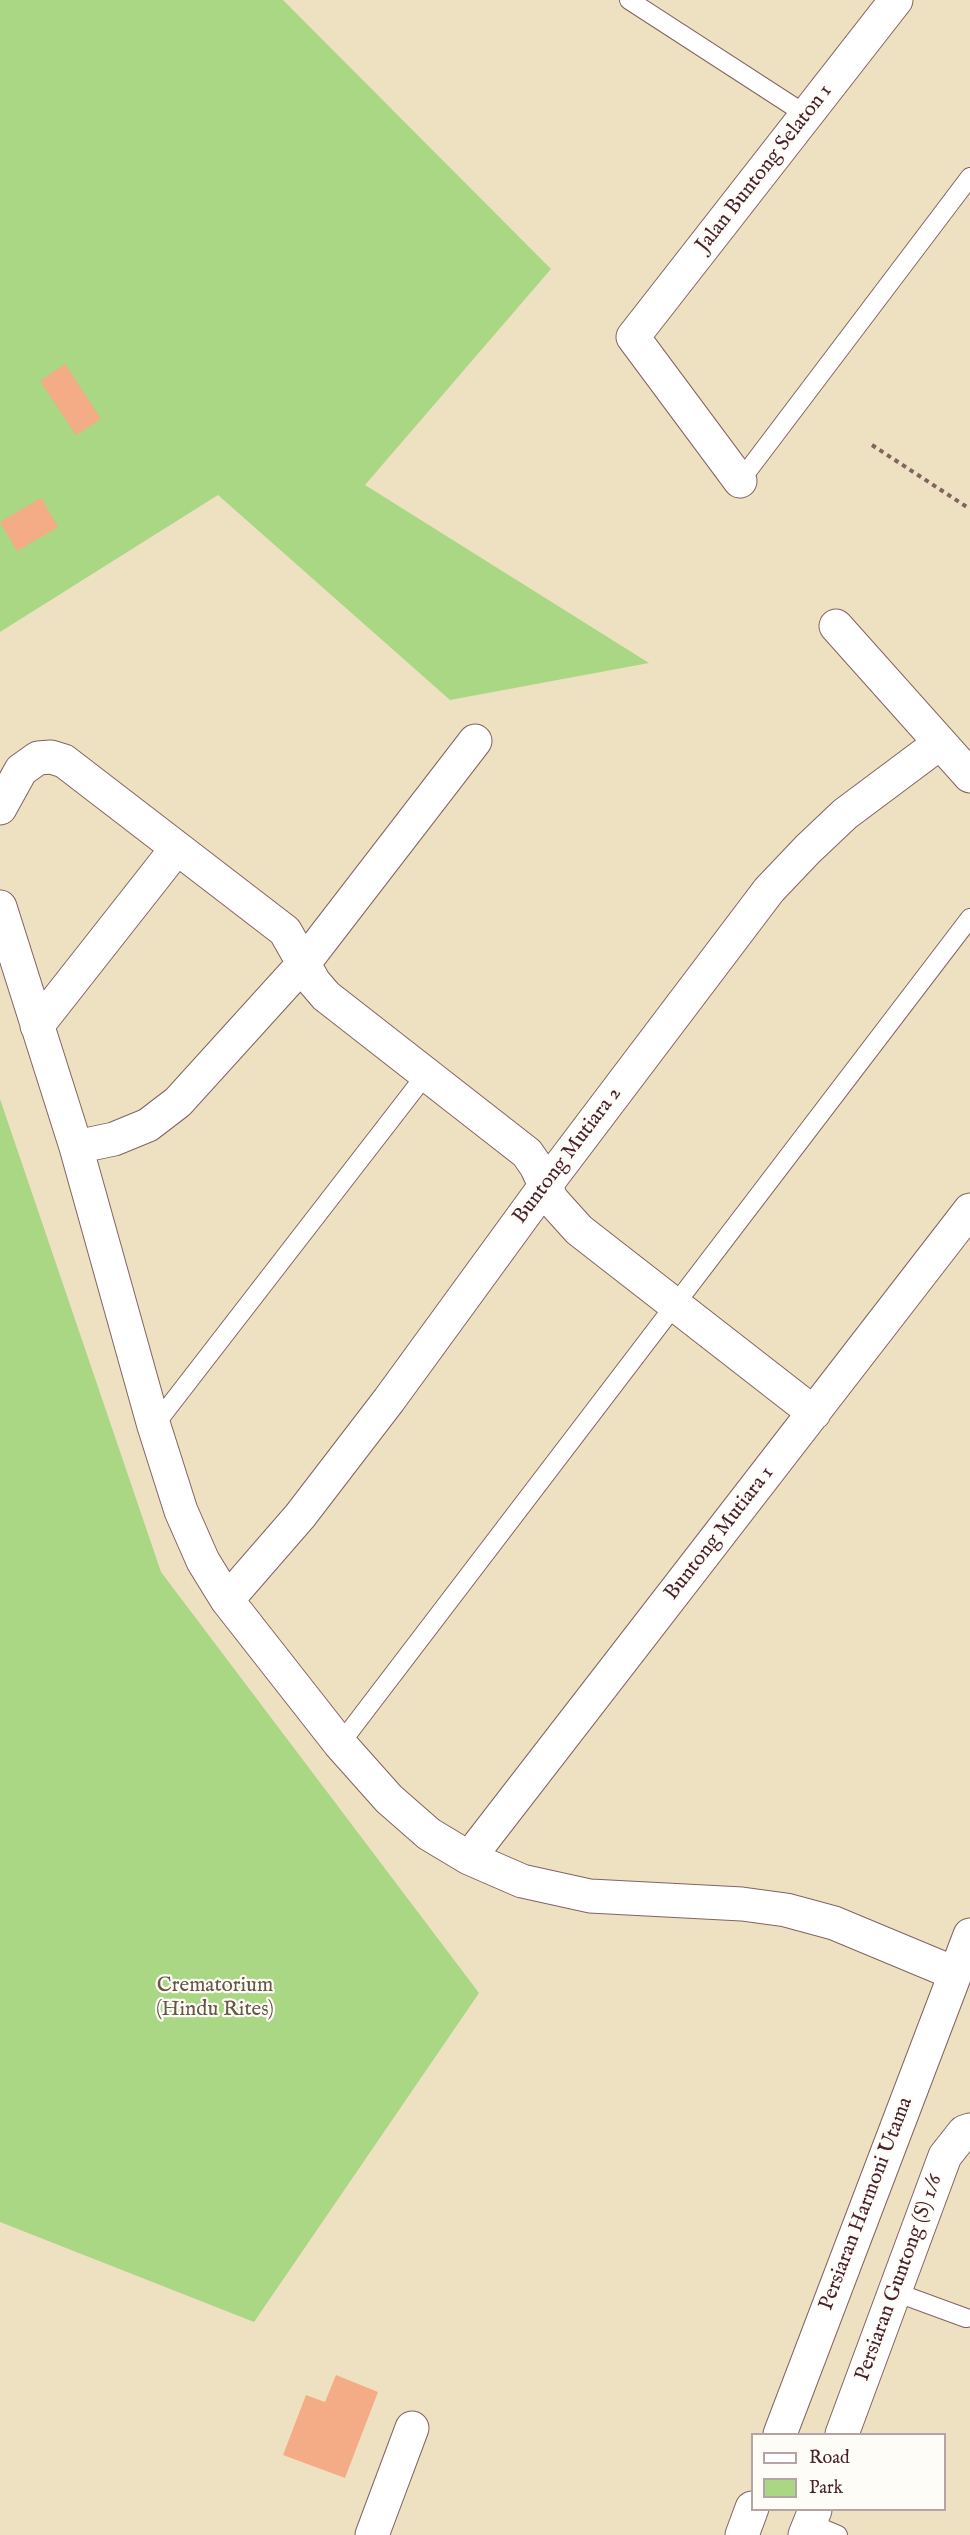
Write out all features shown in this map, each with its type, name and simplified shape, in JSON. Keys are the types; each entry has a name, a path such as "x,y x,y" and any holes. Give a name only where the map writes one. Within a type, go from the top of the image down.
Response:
{"street":[{"name":"Jalan Buntong Selaton 1","path":"740,481 633,337 808,116 896,0"},
{"path":"836,626 970,776"},
{"path":"76,1147 114,1139 148,1125 178,1102 304,963 475,741"},
{"name":"Buntong Mutiara 2","path":"227,1600 300,1516 389,1401 545,1186 770,890 845,814 940,743"},
{"path":"0,807 21,770 38,758 51,757 64,761 285,931 314,982 326,996 526,1153 536,1166 552,1200 579,1230 814,1413"},
{"path":"37,1026 177,848"},
{"path":"0,908 76,1147 154,1426 181,1511 203,1561 227,1600 340,1744 389,1799 429,1834 469,1858 522,1881 590,1896 742,1904 786,1910 834,1923 954,1973"},
{"name":"Buntong Mutiara 1","path":"469,1858 970,1210"},
{"name":"Persiaran Harmoni Utama","path":"780,2433 970,1935"},
{"name":"Persiaran Guntong (S) 1/6","path":"842,2433 945,2156 964,2132 970,2130"},
{"path":"372,2535 412,2428"},
{"path":"742,2535 752,2511"}],"lane":[{"path":"629,0 808,116"},
{"path":"740,481 970,177"},
{"path":"340,1744 970,918"},
{"path":"154,1426 427,1073"},
{"path":"895,2292 966,2318"}],"path":[{"path":"872,445 970,509"}],"green space":[{"path":"0,0 283,0 551,269 365,485 649,663 450,700 218,495 0,632"},
{"name":"Crematorium (Hindu Rites)","path":"0,1099 161,1572 479,1993 254,2322 0,2222"}],"building":[{"path":"65,364 101,419 76,435 40,381"},
{"path":"41,498 58,527 17,551 0,522"},
{"path":"336,2375 378,2392 345,2478 283,2455 306,2395 325,2402"}]}
